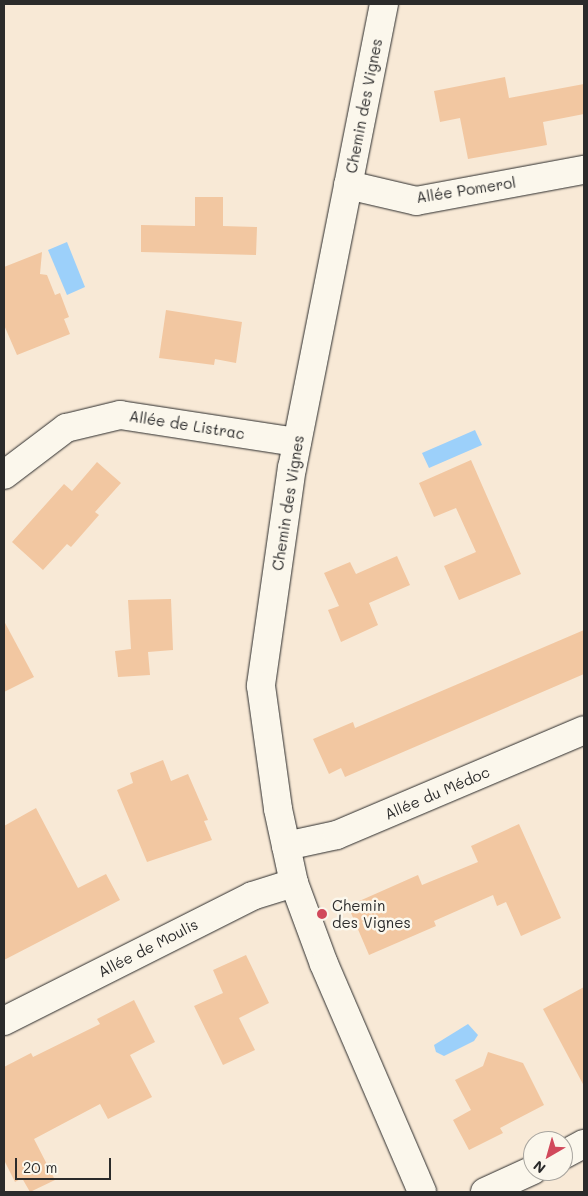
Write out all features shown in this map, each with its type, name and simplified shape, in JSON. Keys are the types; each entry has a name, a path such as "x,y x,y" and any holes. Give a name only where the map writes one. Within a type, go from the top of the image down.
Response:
{"street":[{"name":"Chemin des Vignes","path":"384,4 298,442 261,686 286,846 294,882 324,964 422,1192"},
{"name":"Allée Pomerol","path":"348,185 416,201 584,170"},
{"name":"Allée de Listrac","path":"4,476 66,428 120,415 298,442"},
{"name":"Allée du Médoc","path":"286,846 338,835 584,730"},
{"name":"Allée de Moulis","path":"4,1021 252,896 294,882"},
{"path":"485,1192 523,1175"}],"water":[{"path":"67,242 85,287 67,295 48,250"},
{"path":"475,430 482,445 429,468 422,453"},
{"path":"468,1024 478,1035 474,1041 444,1056 436,1052 434,1045"}],"building":[{"path":"505,77 509,98 584,84 584,114 543,122 547,145 468,159 460,118 440,122 434,91"},
{"path":"195,197 223,197 223,226 257,227 256,255 141,252 141,225 195,226"},
{"path":"42,252 40,274 47,275 55,295 60,293 69,317 64,319 70,334 17,355 4,325 4,267"},
{"path":"166,310 242,322 236,363 215,359 214,365 159,358"},
{"path":"471,460 521,574 459,600 444,566 476,552 456,508 434,517 419,483"},
{"path":"97,462 121,483 95,512 99,515 71,547 67,544 43,570 12,542 64,484 72,491"},
{"path":"397,556 410,585 369,603 378,625 341,642 328,610 339,606 324,573 350,562 356,574"},
{"path":"171,599 173,650 148,652 150,675 118,677 115,651 131,649 128,600"},
{"path":"4,621 34,677 4,692"},
{"path":"584,630 584,674 345,777 341,768 329,774 313,739 353,722 355,728"},
{"path":"163,760 171,781 188,774 208,820 204,821 212,840 147,862 117,790 133,783 130,773"},
{"path":"36,808 78,888 106,874 120,900 4,960 4,826"},
{"path":"519,824 561,918 521,936 506,902 497,906 493,895 434,921 436,926 369,955 348,906 418,875 422,885 478,862 471,846"},
{"path":"246,955 269,1003 239,1018 255,1050 223,1065 194,1006 223,993 213,970"},
{"path":"584,987 584,1086 543,1009"},
{"path":"134,1000 155,1042 130,1055 152,1097 108,1119 100,1104 34,1139 55,1180 30,1192 22,1178 15,1182 4,1160 4,1067 31,1053 33,1057 100,1024 97,1019"},
{"path":"488,1052 523,1063 544,1105 500,1128 503,1133 469,1150 453,1120 471,1110 455,1080 483,1066"}],"place":[{"name":"Chemin des Vignes","path":"322,914"}]}
